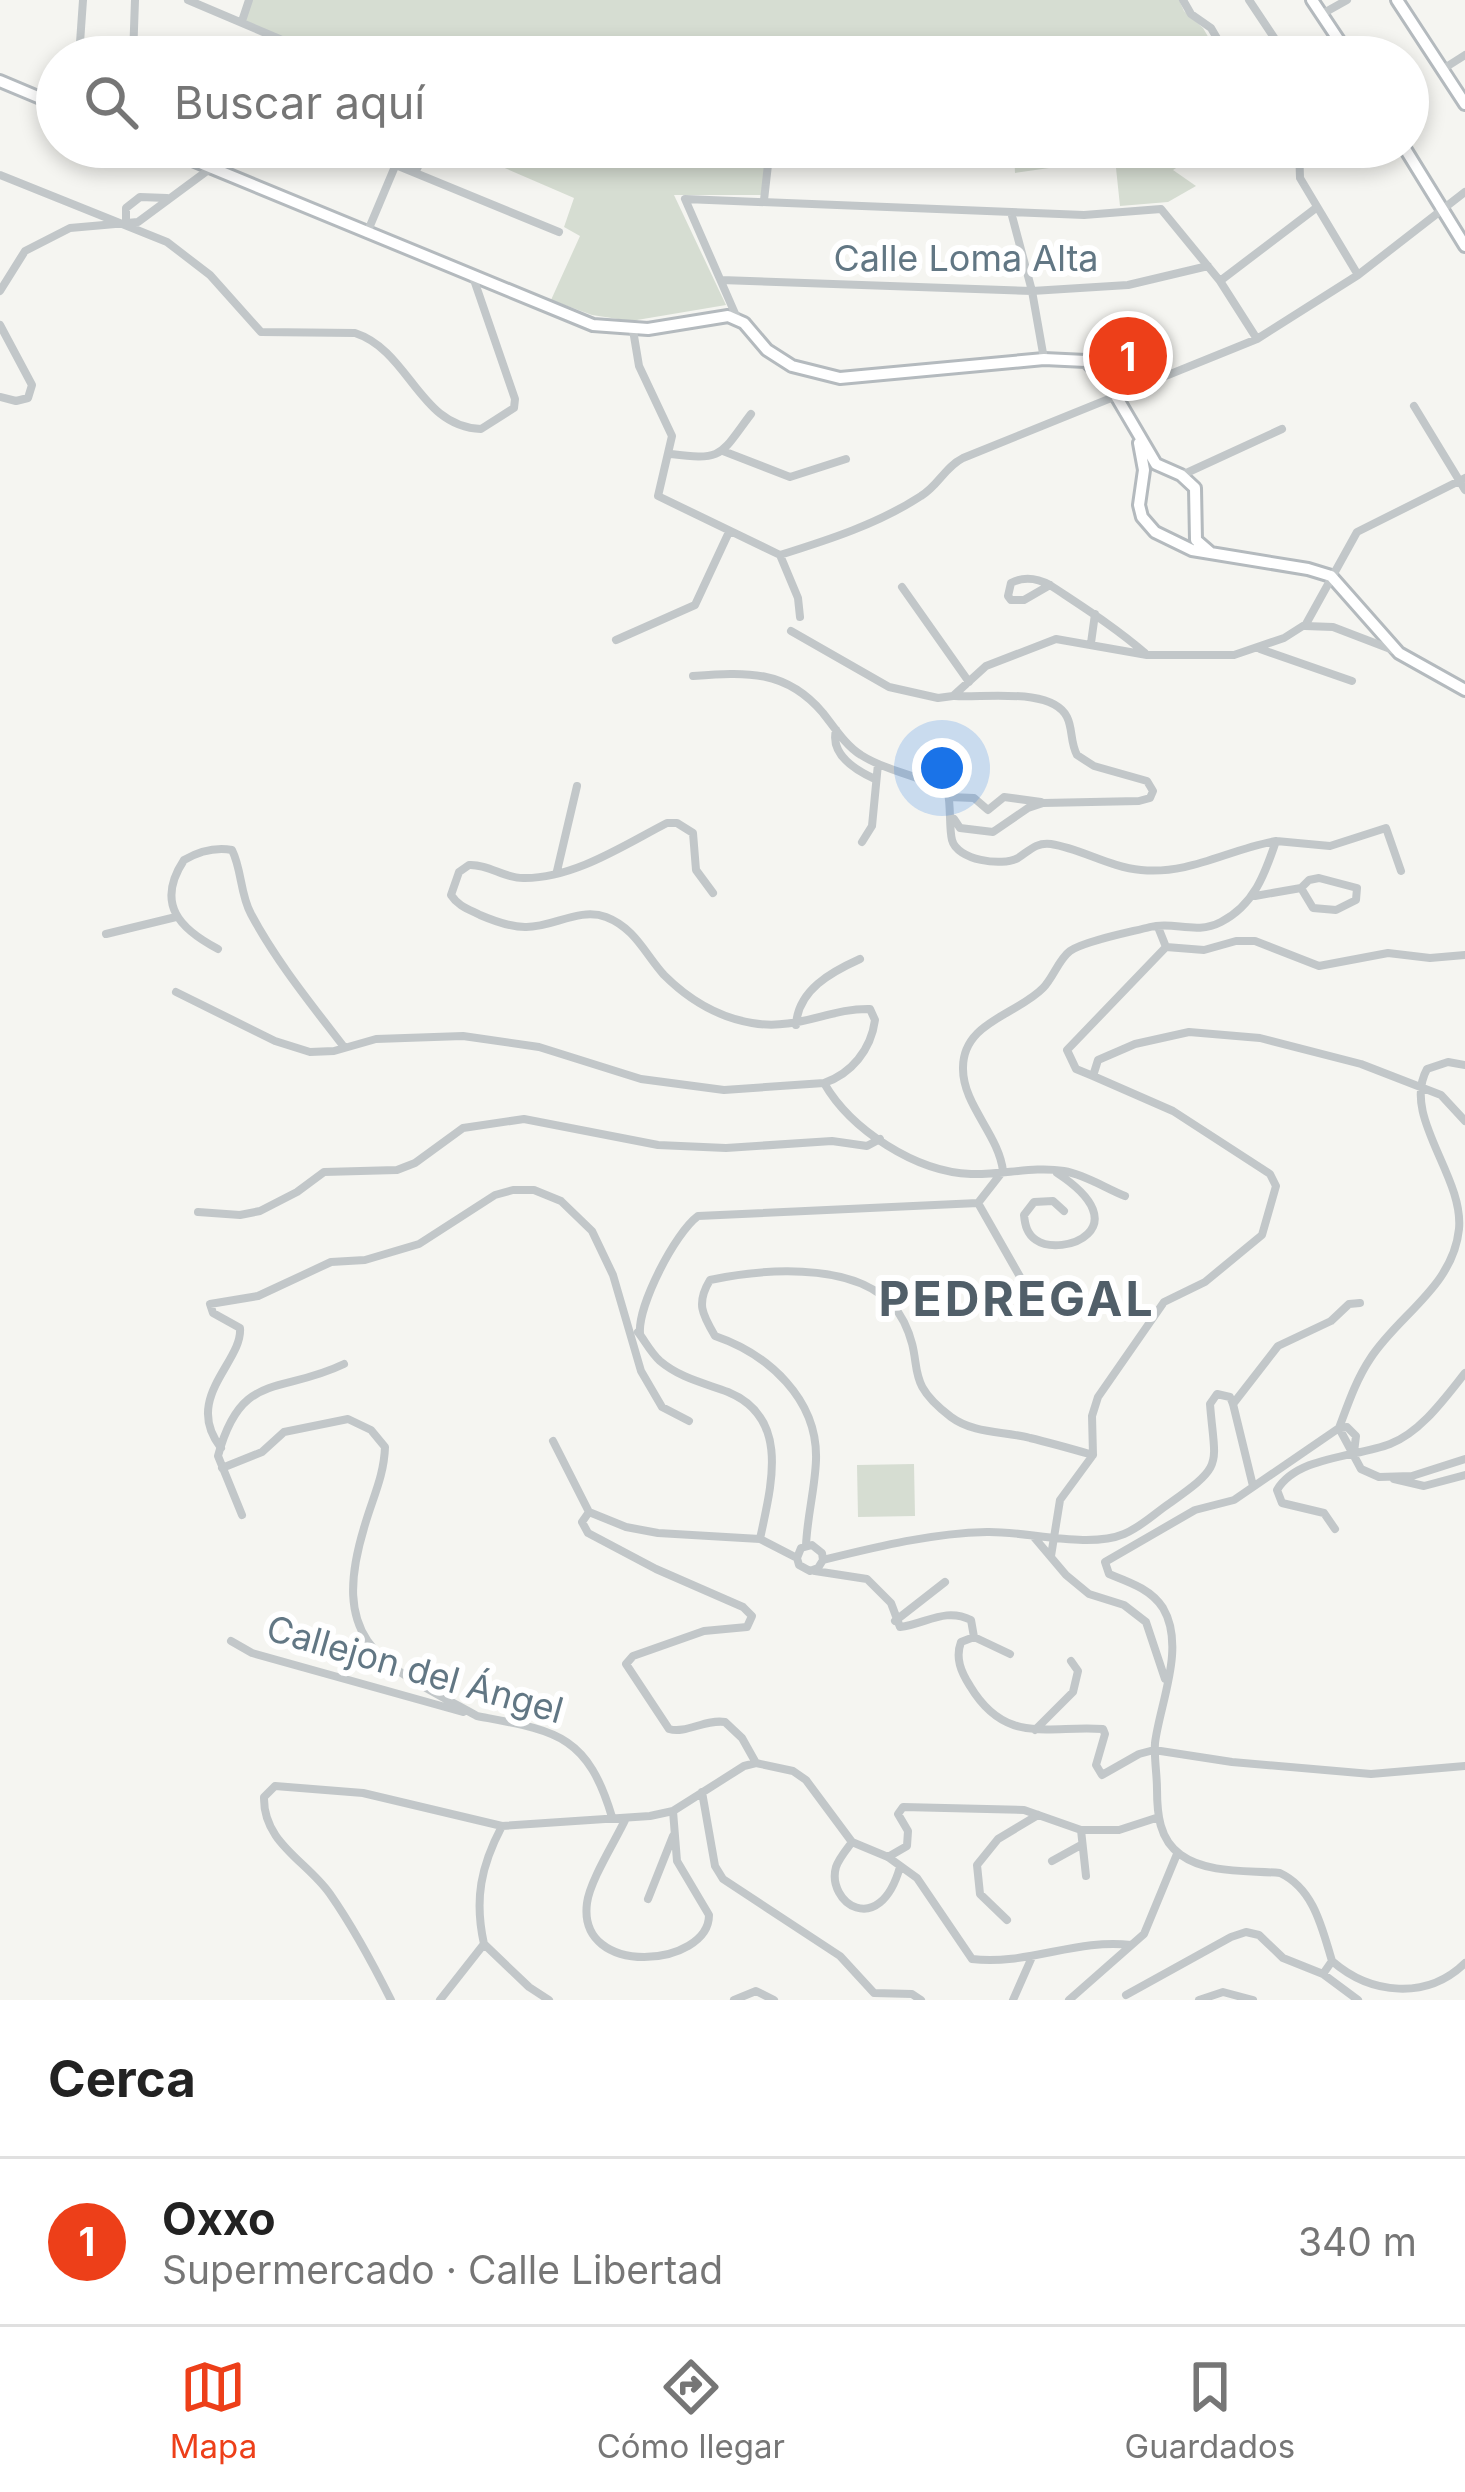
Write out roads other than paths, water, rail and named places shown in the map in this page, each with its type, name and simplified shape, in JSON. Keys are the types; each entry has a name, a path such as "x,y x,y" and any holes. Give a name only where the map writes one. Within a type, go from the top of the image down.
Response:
{"street":[{"path":"80,36 83,0"},
{"path":"134,36 135,0"},
{"path":"188,0 275,36"},
{"path":"242,21 249,0"},
{"path":"1183,0 1216,36"},
{"path":"1250,0 1273,36"},
{"path":"1312,0 1336,36"},
{"path":"1321,14 1347,0"},
{"path":"1397,0 1421,36"},
{"path":"1429,48 1465,104"},
{"path":"1443,69 1465,55"},
{"path":"0,81 36,96"},
{"path":"0,291 17,259 38,244 70,228 138,222 211,168 576,320 633,330 717,316 738,319"},
{"path":"367,233 394,168"},
{"path":"407,168 559,232"},
{"path":"764,200 768,168"},
{"path":"1300,168 1316,208 1358,275"},
{"path":"1417,168 1465,245"},
{"path":"0,175 167,242 193,259 260,332 342,332 367,337 394,358 437,413 459,426 481,429 514,408 515,399 473,277"},
{"path":"633,330 639,366 672,436 658,496 780,555 855,530 925,494 947,468 963,458 1257,339 1358,275 1465,192"},
{"path":"123,222 126,208 140,197 167,198"},
{"path":"1211,554 1196,540 1195,488 1156,464 1116,396 1086,361 1043,358 889,375 823,376 777,358 738,319 685,199 1084,215 1161,209 1220,281 1257,339"},
{"path":"1220,281 1316,208"},
{"path":"1011,212 1043,358"},
{"name":"Calle Loma Alta","path":"721,280 1032,291 1127,285 1208,266"},
{"path":"0,325 32,385 28,398 0,397"},
{"path":"1414,406 1465,490"},
{"path":"670,454 697,460 723,452 751,414"},
{"path":"1180,476 1282,429"},
{"path":"1138,440 1144,467 1138,505 1155,532 1211,554 1331,576 1399,653"},
{"path":"723,452 790,477 846,459"},
{"path":"1303,627 1357,532 1461,479"},
{"path":"616,640 695,605 729,532"},
{"path":"780,555 800,617"},
{"path":"1050,585 1024,600 1008,596 1011,583 1018,579 1050,585 1147,655"},
{"path":"902,586 969,682"},
{"path":"1091,643 1095,614"},
{"path":"953,696 986,666 1056,639 1147,655 1215,658 1259,648 1303,627 1333,626 1399,653 1465,690"},
{"path":"692,676 731,673 789,682 812,700 854,750 878,764 922,776 949,797 974,798 988,810 1004,797 1043,802 1150,798 1153,791 1147,782 1094,766 1076,755 1064,710 1055,703 1030,697 928,697 890,687 790,631"},
{"path":"1259,648 1352,681"},
{"path":"836,730 836,749 853,769 875,779"},
{"path":"862,842 872,826 878,764"},
{"path":"556,872 577,786"},
{"path":"949,797 952,841 959,850 985,861 1014,860 1030,847 1047,843 1115,865 1164,871 1192,868 1254,844 1330,846 1386,827 1401,871"},
{"path":"953,818 960,828 993,832 1043,802"},
{"path":"176,992 295,1048 326,1053 376,1039 463,1036 539,1047 641,1079 724,1090 824,1083 847,1073 867,1046 874,1012 864,1008 796,1025 751,1023 704,1009 663,974 626,927 608,918 592,913 525,928 457,904 451,895 459,872 470,865 520,879 556,872 597,859 667,823 693,833 697,870 713,893"},
{"path":"1254,896 1276,841"},
{"path":"218,949 186,931 176,917 174,882 184,860 212,850 232,850 250,913 301,992 344,1047"},
{"path":"640,1334 640,1319 658,1279 682,1232 698,1216 978,1203 1003,1171 963,1074 966,1052 981,1028 1041,991 1070,951 1157,925 1195,930 1220,923 1254,896 1301,888 1319,878 1352,884 1358,894 1351,905 1323,912 1313,908 1301,888"},
{"path":"106,934 176,917"},
{"path":"1157,925 1166,947"},
{"path":"1166,947 1204,950 1237,940 1255,941 1319,966 1388,953 1430,958 1465,955"},
{"path":"1051,1556 1060,1500 1093,1455 1092,1416 1098,1396 1170,1296 1205,1282 1262,1235 1276,1186 1270,1174 1173,1111 1076,1069 1067,1050 1166,947"},
{"path":"796,1025 803,998 837,970 860,959"},
{"path":"1093,1076 1098,1060 1135,1044 1189,1032 1260,1038 1325,1052 1441,1095 1465,1121"},
{"path":"1465,1065 1448,1063 1426,1069 1419,1107 1453,1192 1459,1231 1437,1284 1372,1355 1340,1428 1234,1500 1181,1517 1106,1562 1104,1569 1155,1598 1167,1617 1171,1669 1154,1750 1156,1818 1177,1854 1197,1864 1280,1873 1291,1879 1316,1908 1332,1960 1365,1982 1431,1988 1465,1963"},
{"path":"824,1083 843,1109 880,1139 946,1171 1051,1169 1084,1176 1125,1196"},
{"path":"198,1212 240,1215 260,1211 324,1172 397,1170 463,1129 524,1119 658,1144 726,1148 832,1141 867,1147 880,1139"},
{"path":"1051,1169 1089,1198 1096,1227 1089,1234 1057,1244 1046,1244 1030,1234 1024,1215 1034,1202 1053,1201 1064,1211"},
{"path":"220,1448 209,1433 209,1406 215,1384 241,1339 240,1328 213,1313 210,1304 258,1296 332,1262 365,1260 419,1244 476,1204 523,1189 561,1201 592,1231 607,1257 632,1348 656,1399 689,1420"},
{"path":"978,1203 1027,1289"},
{"path":"796,1558 806,1546 816,1462 814,1432 801,1401 784,1379 740,1344 715,1336 701,1313 700,1297 710,1280 761,1274 843,1276 874,1290 895,1308 910,1340 918,1384 957,1421 971,1429 1026,1436 1093,1455"},
{"path":"1234,1404 1278,1346 1331,1321 1349,1304 1360,1304"},
{"path":"626,1324 669,1367 732,1394 751,1406 769,1428 771,1477 760,1539"},
{"path":"242,1515 222,1468 220,1448 233,1414 253,1394 280,1381 313,1379 344,1364"},
{"path":"1335,1529 1324,1513 1282,1503 1277,1490 1290,1476 1405,1436 1465,1373"},
{"path":"814,1570 823,1559 896,1542 982,1532 1088,1541 1126,1534 1209,1472 1216,1456 1211,1399 1224,1394 1234,1404 1253,1486"},
{"path":"222,1468 262,1452 284,1432 348,1419 371,1430 385,1447 384,1470 364,1525 352,1583 353,1610 364,1640 384,1661 477,1716"},
{"path":"1340,1428 1343,1442 1366,1474 1424,1486 1465,1475"},
{"path":"553,1441 589,1512 658,1533 760,1539 796,1558 802,1568 867,1579 890,1603 900,1627 934,1615 964,1615 971,1620 974,1637"},
{"path":"1393,1478 1465,1459"},
{"path":"589,1512 582,1522 587,1533 743,1607 752,1616 747,1627 704,1631 634,1656 626,1664 669,1729 679,1732 696,1724 725,1722 742,1738 756,1763"},
{"path":"1033,1536 1090,1594 1137,1612 1154,1641 1165,1681"},
{"path":"806,1546 818,1548 823,1559"},
{"path":"896,1621 945,1582"},
{"path":"1010,1654 974,1637 963,1640 957,1654 978,1699 1011,1724 1034,1731 1103,1729 1106,1734 1096,1765 1102,1775 1154,1750 1371,1774 1465,1766"},
{"name":"Callejon del Ángel","path":"231,1641 252,1653 477,1716 542,1729 573,1744 597,1778 612,1817"},
{"path":"1034,1731 1073,1692 1078,1671 1071,1661"},
{"path":"391,2000 327,1889 278,1838 266,1816 267,1792 284,1784 327,1788 418,1803 502,1826 673,1811 756,1763 801,1776 852,1842 888,1858 926,1891 967,1956 984,1960 1032,1957 1097,1944 1131,1946"},
{"path":"702,1792 713,1856 723,1879 840,1956 874,1994 912,1994 921,2000"},
{"path":"888,1858 908,1846 908,1831 898,1814 903,1807 1024,1810 1081,1830 1119,1830 1156,1818"},
{"path":"626,1818 587,1903 592,1927 604,1947 634,1958 691,1946 705,1935 710,1919 682,1874 673,1811"},
{"path":"1007,1920 980,1894 977,1865 998,1839 1039,1814"},
{"path":"502,1826 481,1874 478,1910 484,1944 549,2000"},
{"path":"1081,1830 1087,1876"},
{"path":"648,1898 673,1835"},
{"path":"852,1842 838,1863 835,1878 856,1908 879,1906 900,1867"},
{"path":"1052,1861 1081,1845"},
{"path":"1070,2000 1151,1924 1177,1854"},
{"path":"1126,1995 1231,1936 1246,1933 1258,1935 1283,1958 1323,1974 1358,2000"},
{"path":"447,1998 484,1944"},
{"path":"1013,2000 1032,1957"},
{"path":"1323,1974 1332,1960"},
{"path":"734,2000 756,1991 774,2000"},
{"path":"1199,2000 1223,1992 1252,2000"}],"place":[{"name":"Oxxo","path":"1128,356"}],"district":[{"name":"PEDREGAL","path":"1017,1299"}]}
